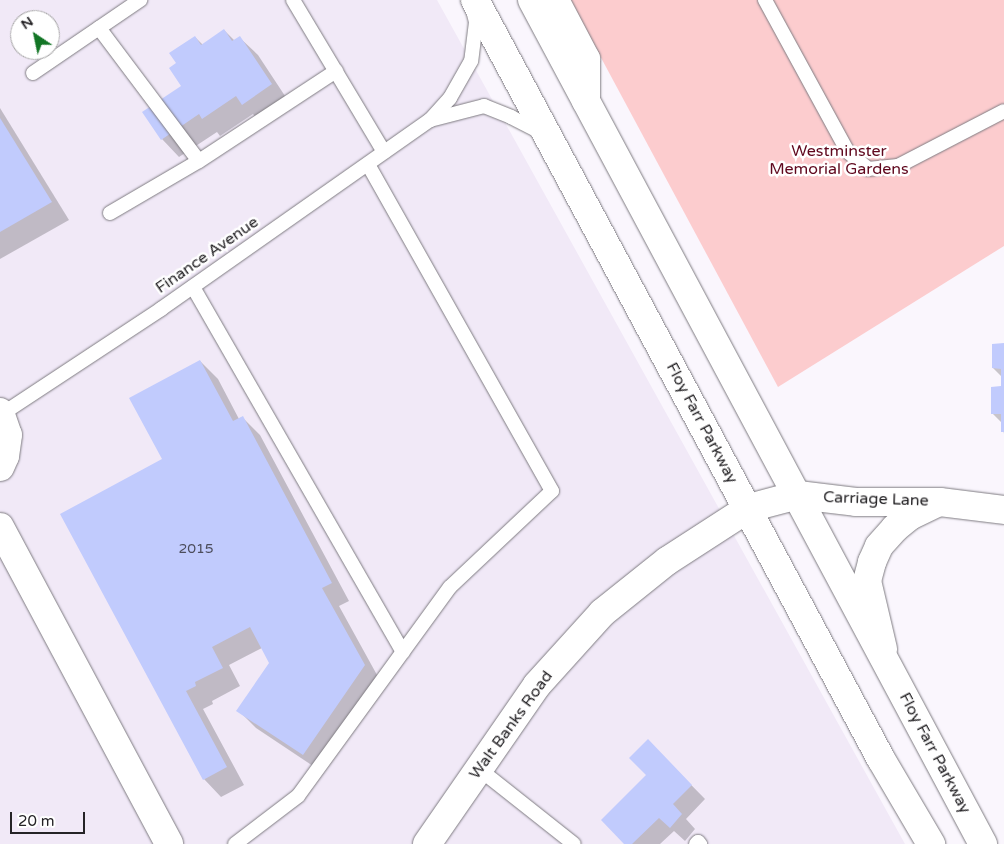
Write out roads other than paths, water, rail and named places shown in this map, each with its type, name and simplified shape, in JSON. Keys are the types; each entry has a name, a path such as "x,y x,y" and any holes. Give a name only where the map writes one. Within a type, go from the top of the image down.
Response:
{"main road":[{"name":"Floy Farr Parkway","path":"475,0 749,508 881,759 931,844"},
{"name":"Floy Farr Parkway","path":"532,0 983,844"},
{"path":"555,0 586,59 586,101"},
{"path":"0,467 8,445 6,424 1,413"},
{"name":"Carriage Lane","path":"749,508 798,495 856,502 940,502 1004,510"},
{"path":"887,662 867,581 872,562 879,546 895,528 910,516 940,502"},
{"name":"Walt Banks Road","path":"427,844 537,685 602,613 667,561 749,508"},
{"path":"0,527 169,844"}],"lane":[{"path":"33,73 140,0"},
{"path":"293,0 384,152"},
{"name":"Finance Avenue","path":"1,413 193,287 430,120 450,98 471,61 476,22 471,0"},
{"path":"765,0 848,152 868,169 898,166 1004,112"},
{"path":"98,28 199,161"},
{"path":"110,213 199,161 336,71"},
{"name":"Finance Avenue","path":"430,120 484,106 536,130 556,152"},
{"path":"235,844 298,796 450,587 552,491 368,164"},
{"path":"193,287 403,652"},
{"path":"478,768 574,844"},
{"path":"696,844 698,842 700,844"}],"park label":[{"name":"Westminster Memorial Gardens","path":"839,160"}]}
